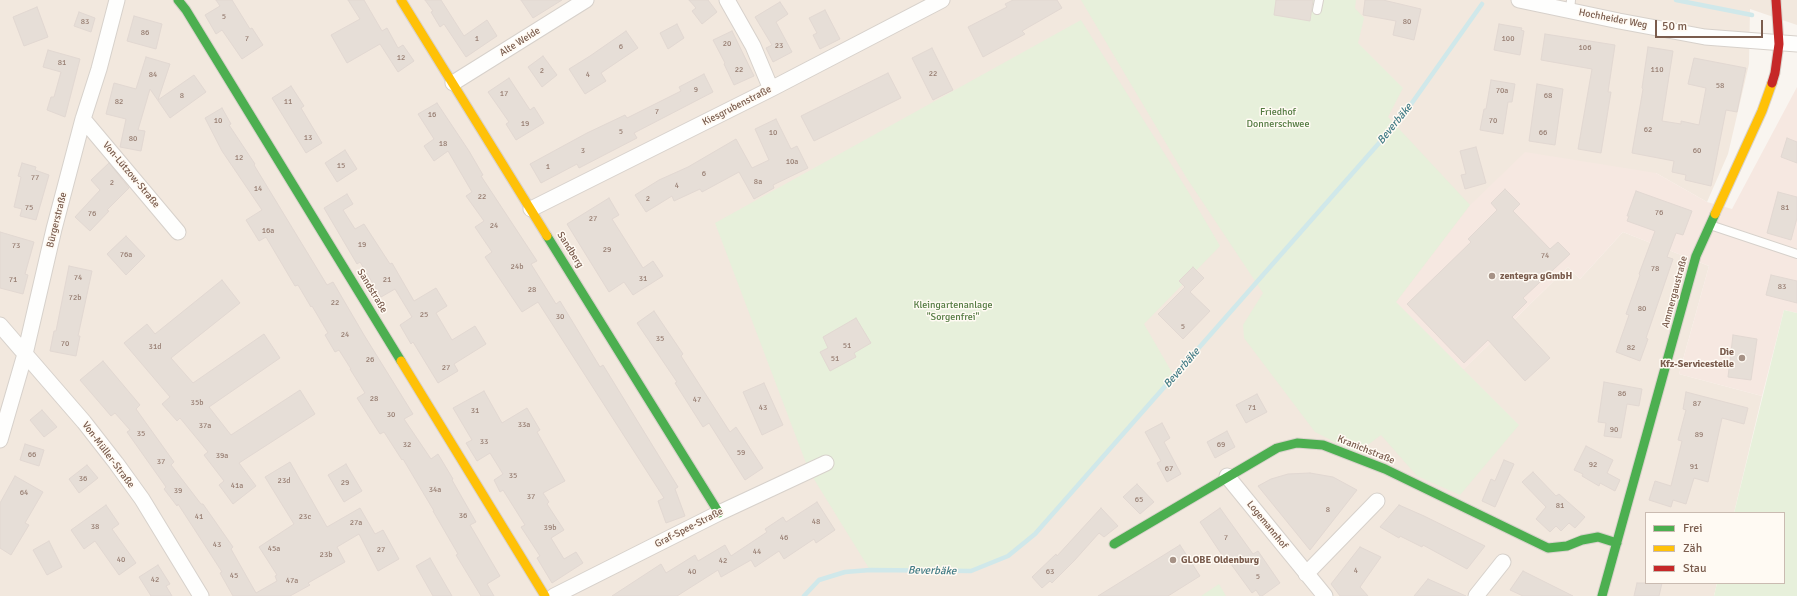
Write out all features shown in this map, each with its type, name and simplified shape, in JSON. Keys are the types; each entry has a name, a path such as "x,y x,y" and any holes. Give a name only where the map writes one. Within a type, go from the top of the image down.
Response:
{"street":[{"name":"Bürgerstraße","path":"1,436 25,354 54,229 83,119 99,69 118,0"},
{"name":"Sandstraße","path":"178,0 186,10 338,256 544,596"},
{"name":"Sandberg","path":"401,0 719,513"},
{"name":"Alte Weide","path":"453,83 586,0"},
{"path":"727,0 753,46 771,89"},
{"name":"Kiesgrubenstraße","path":"531,209 771,89 942,0"},
{"name":"Hochheider Weg","path":"1519,0 1570,6 1705,36 1779,44 1797,44"},
{"name":"Ammergaustraße","path":"1602,596 1696,256 1762,111 1775,73 1779,44 1776,0"},
{"name":"Hochheider Weg","path":"1779,44 1797,52"},
{"name":"Von-Lützow-Straße","path":"83,119 178,232"},
{"name":"Von-Müller-Straße","path":"0,325 84,422 116,463 142,500 201,596"},
{"name":"Kranichstraße","path":"1114,544 1227,476 1277,448 1297,443 1318,444 1385,470 1458,503 1548,548 1567,546 1582,540 1598,537 1617,543"},
{"name":"Graf-Spee-Straße","path":"554,596 719,513 826,463"},
{"name":"Logemannhof","path":"1227,476 1325,596"},
{"path":"1306,574 1377,501"},
{"path":"1476,596 1503,562"}],"lane":[{"path":"1317,10 1319,0"},
{"path":"1710,225 1797,254"}],"shaded area":[{"path":"0,0 1797,0 1797,25 1750,9 1749,64 1728,154 1707,202 1656,173 1463,370 1568,267 1580,279 1623,232 1709,266 1679,374 1762,396 1734,512 1645,512 1645,584 1717,584 1714,596 0,596"},
{"path":"1797,87 1797,313 1784,310 1762,396 1679,374 1709,266 1623,232 1580,279 1568,267 1463,370 1396,302 1470,205 1525,152 1656,173 1707,202 1732,209"}],"green space":[{"name":"Friedhof Donnerschwee","path":"1081,0 1356,0 1355,8 1364,18 1358,43 1403,88 1388,117 1470,205 1396,302 1519,425 1460,495 1417,476 1381,435 1357,453 1315,432 1244,338 1243,325 1263,293 1186,177"},
{"name":"Kleingartenanlage \"Sorgenfrei\"","path":"1081,20 1186,188 1220,246 1144,324 1174,376 1105,452 1035,534 1011,554 971,571 870,570 809,471 715,223"},
{"path":"1784,310 1797,313 1797,596 1714,596 1717,584 1785,584 1785,512 1734,512"},
{"path":"1219,584 1226,596 1201,596"}],"building":[{"path":"216,0 232,0 250,29 252,28 263,45 242,59 222,30 216,34 205,15 220,6"},
{"path":"348,0 364,0 382,31 387,28 398,48 403,45 414,61 398,72 380,44 347,63 331,35 360,19"},
{"path":"425,0 441,0 464,36 487,20 497,36 466,57 444,24 440,27 431,12 433,11"},
{"path":"521,0 562,0 533,18"},
{"path":"689,0 708,0 717,12 702,24 692,11 696,8"},
{"path":"1013,0 1057,0 1062,8 1022,31 1025,34 983,57 968,27 1007,7 1005,4"},
{"path":"1276,0 1313,0 1310,21 1274,15"},
{"path":"1365,0 1383,0 1421,9 1414,40 1393,35 1396,21 1363,15"},
{"path":"780,2 788,14 776,22 792,52 773,62 766,48 772,45 755,17"},
{"path":"37,7 48,37 24,46 13,17"},
{"path":"825,10 840,39 820,49 813,35 817,33 809,18"},
{"path":"79,12 95,18 91,32 74,26"},
{"path":"134,16 162,24 156,49 127,41"},
{"path":"677,24 684,38 668,49 660,33"},
{"path":"1499,24 1522,28 1521,30 1524,31 1520,55 1494,50"},
{"path":"626,31 638,48 601,73 606,81 585,94 569,69"},
{"path":"732,31 754,76 734,85 713,40"},
{"path":"1545,34 1615,45 1608,92 1611,92 1601,153 1578,149 1592,69 1541,60"},
{"path":"1648,47 1673,51 1662,121 1681,124 1681,121 1699,125 1706,88 1688,84 1694,58 1746,68 1737,112 1726,110 1711,186 1685,180 1686,175 1672,172 1674,161 1632,153 1643,89"},
{"path":"932,48 953,90 933,100 912,58"},
{"path":"48,50 80,59 65,117 47,110 51,97 54,97 61,72 43,67"},
{"path":"543,56 557,75 542,87 528,67"},
{"path":"146,57 170,64 158,100 194,75 206,92 170,118 150,89 138,130 145,131 141,151 120,147 126,119 106,114 114,83 136,89"},
{"path":"888,73 901,98 814,141 801,116"},
{"path":"704,74 713,92 634,133 637,138 579,168 577,164 541,183 530,164 587,133 625,115 627,118 681,91 679,87"},
{"path":"509,78 530,110 534,107 544,123 516,140 506,124 509,122 488,92"},
{"path":"1491,80 1515,84 1512,102 1508,102 1503,134 1480,130 1484,109 1486,109"},
{"path":"1537,84 1563,89 1555,145 1529,141"},
{"path":"291,86 304,106 301,108 322,143 306,153 272,98"},
{"path":"437,103 469,151 483,175 481,176 537,261 531,264 556,304 560,301 600,367 603,365 678,487 675,489 685,516 666,523 658,501 664,498 538,302 522,312 485,257 492,252 475,227 484,221 466,196 472,192 448,151 434,161 424,146 434,139 418,114"},
{"path":"222,108 231,124 229,125 255,164 254,165 327,285 333,282 413,414 404,419 431,459 438,454 453,479 452,480 476,522 470,525 500,576 487,584 494,596 481,596 456,555 458,554 403,459 402,460 384,432 380,434 357,398 365,393 339,350 335,352 325,335 328,333 312,306 311,307 298,285 295,286 266,237 259,241 246,220 262,210 222,151 205,118"},
{"path":"776,119 791,149 797,146 808,168 773,185 774,188 754,199 739,172 702,192 700,189 674,201 672,196 646,212 635,195 659,180 688,167 736,139 752,168 769,160 755,129"},
{"path":"1787,138 1797,142 1797,163 1781,157"},
{"path":"1476,147 1486,183 1465,189 1461,175 1466,174 1460,151"},
{"path":"345,150 357,169 337,182 325,163"},
{"path":"22,163 36,167 35,170 49,175 36,220 20,216 22,209 14,207 21,177 18,176"},
{"path":"109,163 129,188 107,210 109,211 90,231 75,217 100,190 91,180"},
{"name":"zentegra gGmbH","path":"1505,189 1520,204 1513,211 1550,249 1558,242 1570,254 1523,298 1527,302 1512,317 1550,358 1525,381 1488,340 1464,363 1407,304 1471,242 1468,239 1497,210 1491,203"},
{"path":"1636,191 1692,211 1683,235 1676,233 1667,257 1673,259 1646,338 1648,339 1640,361 1616,352 1629,315 1626,314 1655,231 1627,221 1629,216 1627,216"},
{"path":"1778,192 1797,197 1797,218 1791,240 1767,233"},
{"path":"347,194 353,204 343,210 355,229 364,224 390,264 392,263 414,301 436,288 447,306 436,313 452,340 475,326 486,344 454,364 458,371 438,383 413,342 411,344 400,325 412,317 395,289 381,297 360,262 357,264 324,208"},
{"path":"609,198 619,215 612,219 643,268 653,261 663,276 633,295 624,282 609,292 567,224"},
{"path":"0,232 34,242 25,274 28,275 23,294 0,288"},
{"path":"126,236 145,256 126,275 107,254"},
{"path":"69,266 92,271 78,336 80,336 76,356 50,351 54,331 56,331"},
{"path":"1193,267 1204,278 1190,292 1210,311 1183,339 1158,314 1185,287 1179,281"},
{"path":"1771,275 1797,281 1797,303 1766,295"},
{"path":"222,280 240,303 171,358 193,383 264,334 280,358 209,407 231,435 300,390 315,414 239,463 256,486 233,504 219,485 224,481 204,455 208,452 180,418 177,421 162,404 170,397 124,343 147,324 155,334"},
{"path":"654,311 683,354 681,356 730,432 736,427 763,468 745,480 709,423 703,427 675,383 677,382 637,323"},
{"path":"856,318 871,343 854,353 856,357 830,371 820,352 828,348 823,337"},
{"name":"Die Kfz-Servicestelle","path":"1733,335 1757,339 1751,380 1728,377"},
{"path":"103,361 140,405 136,409 174,462 171,465 201,504 203,504 233,547 231,549 256,593 277,581 275,576 277,575 259,547 294,524 265,477 290,462 327,527 360,508 375,534 383,530 399,559 378,571 359,534 337,547 345,562 308,583 310,585 290,596 233,596 220,573 222,572 202,541 178,504 177,506 164,489 166,487 127,432 130,430 115,413 111,416 80,380"},
{"path":"1604,382 1642,389 1639,406 1627,404 1621,438 1604,436 1606,423 1598,422"},
{"path":"764,383 783,425 762,435 743,392"},
{"path":"484,391 502,423 527,408 540,430 537,432 565,481 543,493 549,502 547,504 564,530 551,538 564,559 576,552 583,563 552,583 537,558 540,556 521,527 525,525 503,490 500,492 494,480 503,474 490,453 477,461 466,443 472,440 453,408"},
{"path":"1686,392 1748,408 1744,424 1722,418 1708,482 1694,478 1686,504 1673,500 1671,507 1649,500 1655,481 1671,486 1682,441 1678,440 1686,410 1683,409"},
{"path":"1257,394 1267,412 1246,423 1236,405"},
{"path":"42,410 57,427 44,437 30,420"},
{"path":"1162,423 1170,438 1164,442 1181,474 1167,482 1157,463 1161,461 1145,432"},
{"path":"1227,431 1235,447 1215,458 1207,442"},
{"path":"25,444 44,450 39,466 20,460"},
{"path":"1586,446 1613,460 1607,473 1620,480 1615,491 1600,483 1599,486 1582,476 1583,474 1574,470"},
{"path":"1504,460 1514,464 1495,507 1482,501 1491,479 1495,481"},
{"path":"346,464 362,491 344,502 328,475"},
{"path":"87,465 98,478 79,493 69,479"},
{"path":"1533,472 1556,496 1559,494 1585,517 1575,528 1569,523 1561,531 1556,526 1550,532 1536,519 1546,507 1522,482"},
{"path":"1310,473 1333,477 1357,490 1310,550 1258,486 1271,479 1288,474"},
{"path":"15,476 43,492 25,523 29,525 11,555 0,548 0,503"},
{"path":"1137,484 1154,502 1140,514 1123,497"},
{"path":"817,502 835,530 816,543 814,539 784,559 779,551 755,567 751,560 721,577 718,570 677,596 612,596 661,564 666,573 695,555 698,561 725,545 731,556 767,532 765,529 783,517 786,522"},
{"path":"106,505 119,524 112,529 136,563 119,575 95,541 84,549 71,530"},
{"path":"1399,505 1485,546 1467,569 1423,545 1422,547 1400,536 1399,538 1380,527"},
{"path":"1101,508 1118,526 1104,537 1099,533 1052,583 1050,581 1042,588 1032,577 1056,554 1057,556"},
{"path":"1220,508 1253,554 1258,551 1280,583 1262,596 1260,596 1256,590 1252,593 1228,560 1226,561 1200,522"},
{"path":"49,541 62,567 47,575 33,550"},
{"name":"GLOBE Oldenburg","path":"1180,545 1200,576 1168,596 1098,596"},
{"path":"1360,547 1381,557 1360,587 1368,596 1340,596 1331,584"},
{"path":"430,558 452,596 433,596 416,566"},
{"path":"158,565 170,584 166,586 172,596 151,596 139,577"},
{"path":"1523,571 1573,596 1523,596 1510,590"},
{"path":"1428,579 1466,596 1414,596"},
{"path":"1637,583 1662,584 1659,596 1634,596"}],"waterway":[{"name":"Beverbäke","path":"1676,0 1752,15"},
{"name":"Beverbäke","path":"804,596 819,580 845,572 870,570 971,571 1008,556 1035,534 1402,117 1482,4"}],"traffic: fast":[{"path":"178,0 186,10 401,361"},
{"path":"1602,596 1696,256 1715,214"},
{"path":"547,236 719,513"},
{"path":"1114,544 1277,448 1297,443 1323,445 1385,469 1548,548 1567,546 1582,540 1598,537 1617,543"}],"traffic: slow":[{"path":"401,0 547,236"},
{"path":"1715,214 1762,111 1772,83"},
{"path":"401,361 545,596"}],"traffic: jam":[{"path":"1772,83 1779,44 1776,0"}],"place":[{"name":"zentegra gGmbH","path":"1492,276"},
{"name":"Die Kfz-Servicestelle","path":"1742,358"},
{"name":"GLOBE Oldenburg","path":"1173,560"}]}
